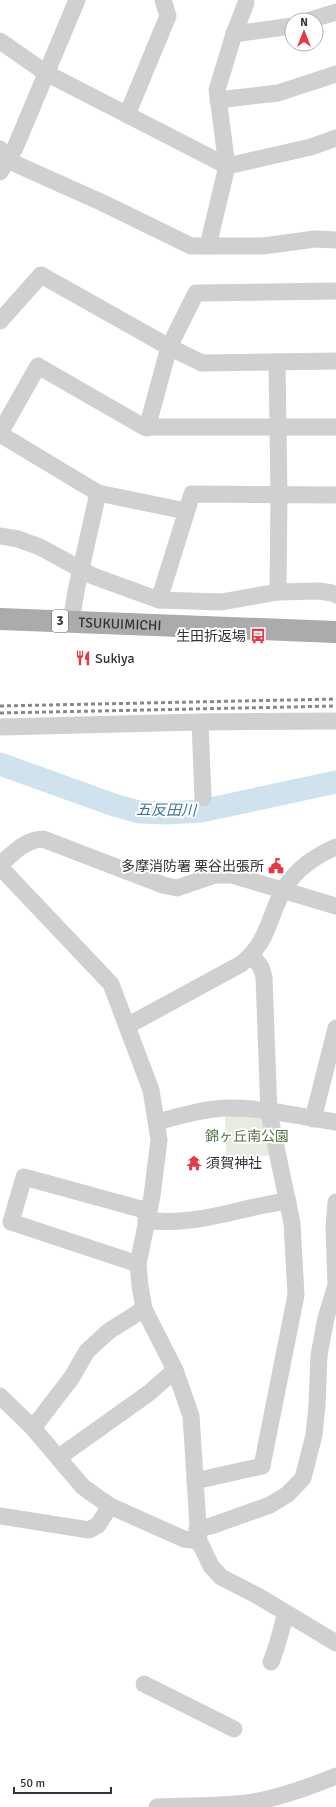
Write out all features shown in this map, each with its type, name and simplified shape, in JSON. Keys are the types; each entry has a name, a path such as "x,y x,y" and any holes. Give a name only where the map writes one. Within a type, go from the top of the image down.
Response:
{"main road":[{"name":"TSUKUIMICHI","path":"0,619 336,632"}],"street":[{"path":"77,0 15,148 3,160 191,246 263,246 315,239 336,240"},
{"path":"127,115 168,16 163,0"},
{"path":"208,246 227,166 218,90 234,34 246,3"},
{"path":"324,16 336,12"},
{"path":"234,34 284,27"},
{"path":"0,41 46,73 227,166 311,146 336,138"},
{"path":"218,100 278,93 336,74"},
{"path":"0,322 41,275 169,347 202,363 336,361"},
{"path":"147,428 169,347 196,293 336,291"},
{"path":"277,362 280,495 278,592"},
{"path":"186,511 98,494 0,433 38,366 147,428 336,427"},
{"path":"71,622 98,494"},
{"path":"159,600 192,494 336,494"},
{"path":"0,536 18,539 40,547 60,557 81,571 159,600 221,602 278,592 319,591 336,595"},
{"path":"0,727 200,722 336,721"},
{"path":"200,722 203,798"},
{"path":"336,906 232,875 215,875 177,888 163,885 43,839 34,840 20,846 0,866 111,984 151,1090 159,1140 156,1167 138,1264 140,1286 144,1309 175,1370 191,1416 198,1535 211,1566 221,1577 336,1643"},
{"path":"127,1026 241,964 252,956 265,935 283,890 294,875 314,857 336,847"},
{"path":"195,1481 262,1466 296,1295 292,1223 269,1113 264,977 261,967 252,956"},
{"path":"313,1119 336,1028"},
{"path":"157,1122 207,1110 227,1108 336,1122"},
{"path":"138,1264 11,1222 24,1177 147,1216 181,1222 208,1218 288,1201"},
{"path":"0,1396 33,1428 83,1487 110,1506 184,1539 198,1535 211,1526 270,1505 288,1494 303,1478 314,1435 319,1355 326,1318 335,1292 334,1228 336,1202"},
{"path":"33,1428 72,1377 87,1351 109,1331 144,1309"},
{"path":"59,1457 149,1393 175,1370"},
{"path":"0,1516 89,1530 98,1525 110,1506"},
{"path":"271,1662 278,1644 286,1613"},
{"path":"144,1684 234,1729"},
{"path":"157,1807 245,1803 282,1795 336,1776"}],"green space":[{"name":"錦ヶ丘南公園","path":"225,1113 259,1116 265,1121 272,1155 226,1160"}],"waterway":[{"name":"五反田川","path":"0,764 114,805 139,812 166,813 201,811 336,782"}],"railway":[{"path":"0,706 336,699"},
{"path":"0,713 336,706"}],"place":[{"name":"生田折返場","path":"258,636"},
{"name":"Sukiya","path":"83,658"},
{"name":"多摩消防署 栗谷出張所","path":"276,866"},
{"name":"須賀神社","path":"194,1163"}]}
